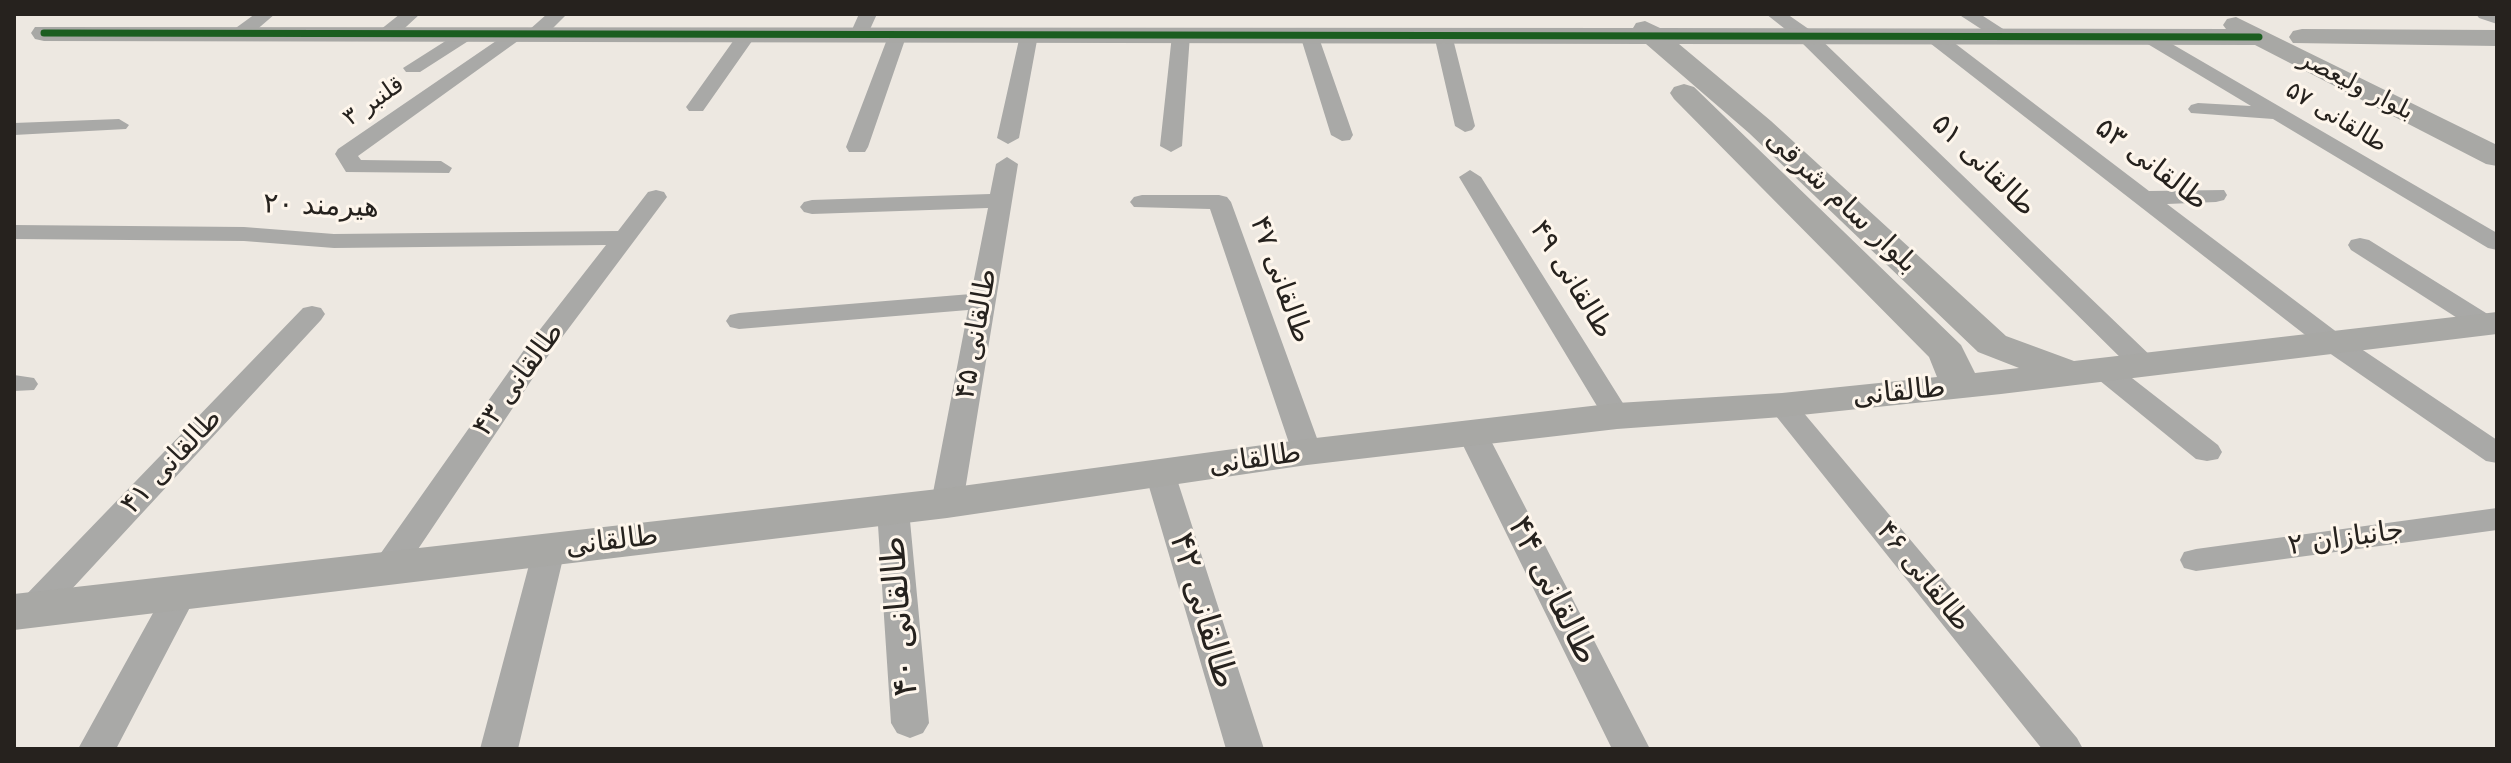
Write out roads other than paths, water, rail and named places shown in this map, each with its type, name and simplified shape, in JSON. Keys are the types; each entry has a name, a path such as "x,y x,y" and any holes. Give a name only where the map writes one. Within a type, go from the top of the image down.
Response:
{"street":[{"path":"72,14 34,40 240,34 748,34 863,24 898,34 1443,35 1633,28 1806,36 2148,36 2258,25"},
{"path":"240,34 266,14"},
{"path":"387,34 411,14"},
{"path":"526,34 558,14"},
{"name":"بلوار سام شرقی","path":"1589,14 1633,28 1760,127 1992,344 2106,369"},
{"name":"طالقانی ۵۱","path":"1775,14 1806,36 2106,369 2207,452"},
{"path":"1967,14 2005,36"},
{"name":"بلوار ولیعصر","path":"2215,14 2302,37 2497,135"},
{"path":"2485,14 2497,19"},
{"name":"بلوار ولیعصر","path":"2258,25 2497,157"},
{"name":"بلوار سام شرقی","path":"1633,28 1947,353 1961,386"},
{"path":"413,68 466,34"},
{"name":"قلنبر ۳","path":"441,168 354,167 346,154 526,34"},
{"path":"696,107 748,34"},
{"path":"857,147 898,34"},
{"name":"طالقانی ۴۵","path":"947,503 1029,35"},
{"path":"1171,146 1181,35"},
{"path":"1309,35 1342,135"},
{"path":"1443,35 1465,126"},
{"name":"طالقانی ۵۳","path":"1933,36 2332,342 2497,454"},
{"name":"طالقانی ۵۷","path":"2148,36 2497,243"},
{"path":"2302,37 2497,38"},
{"path":"2198,109 2277,113"},
{"path":"14,129 119,125"},
{"name":"طالقانی ۴۹","path":"1470,177 1617,416"},
{"path":"2144,198 2216,195"},
{"name":"طالقانی ۴۳","path":"388,568 534,356 656,197"},
{"path":"812,207 1001,201"},
{"name":"طالقانی ۴۷","path":"1142,202 1219,202 1307,452"},
{"name":"هیرمند ۲۰","path":"14,232 244,234 334,241 626,238"},
{"path":"2360,245 2491,323"},
{"path":"739,321 983,301"},
{"name":"طالقانی ۴۱","path":"24,610 312,314"},
{"name":"طالقانی","path":"24,610 893,510 1307,452 1617,416 1782,405 1961,386 2491,323"},
{"name":"طالقانی ۴۶","path":"1782,405 2064,749"},
{"name":"طالقانی ۴۴","path":"1472,433 1631,749"},
{"name":"طالقانی ۴۲","path":"1160,473 1245,749"},
{"name":"طالقانی ۴۰","path":"893,510 910,723"},
{"name":"جانبازان ۲","path":"2196,560 2497,519"},
{"path":"499,749 549,550"},
{"path":"97,749 181,592"}]}
